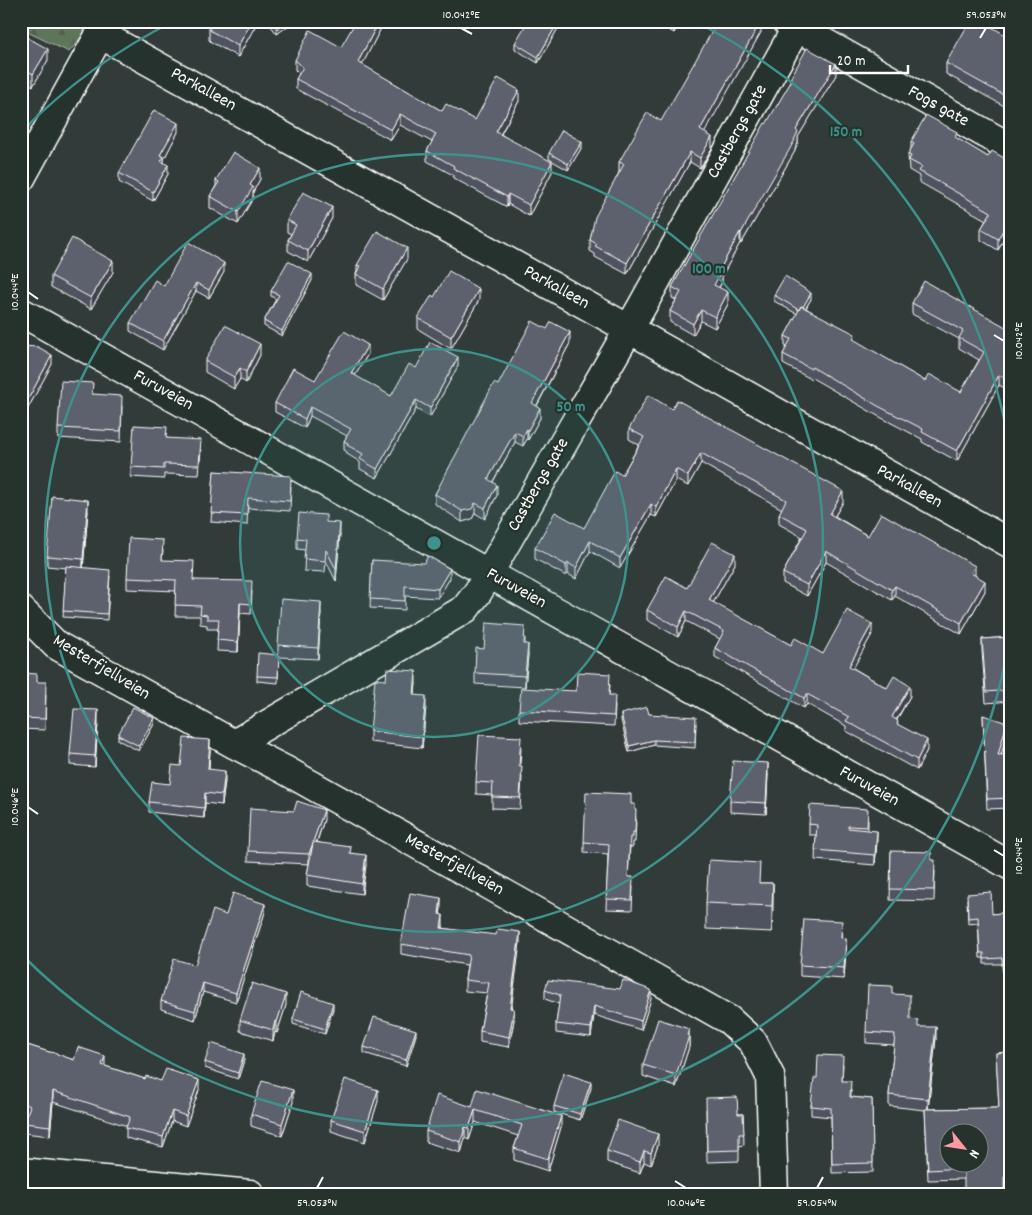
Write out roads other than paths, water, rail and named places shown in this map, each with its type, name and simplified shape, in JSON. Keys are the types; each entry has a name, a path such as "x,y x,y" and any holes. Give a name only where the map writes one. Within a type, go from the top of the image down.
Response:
{"street":[{"name":"Fogs gate","path":"794,23 1011,148"},
{"name":"Castbergs gate","path":"234,744 465,609 478,592 629,329 794,23"},
{"name":"Parkalleen","path":"105,28 629,329 1011,544"},
{"path":"21,178 105,28"},
{"name":"Furuveien","path":"21,312 1011,866"},
{"name":"Mesterfjellveien","path":"21,610 56,644 729,1020 753,1042 770,1076 774,1194"},
{"path":"21,1172 250,1194"}]}
